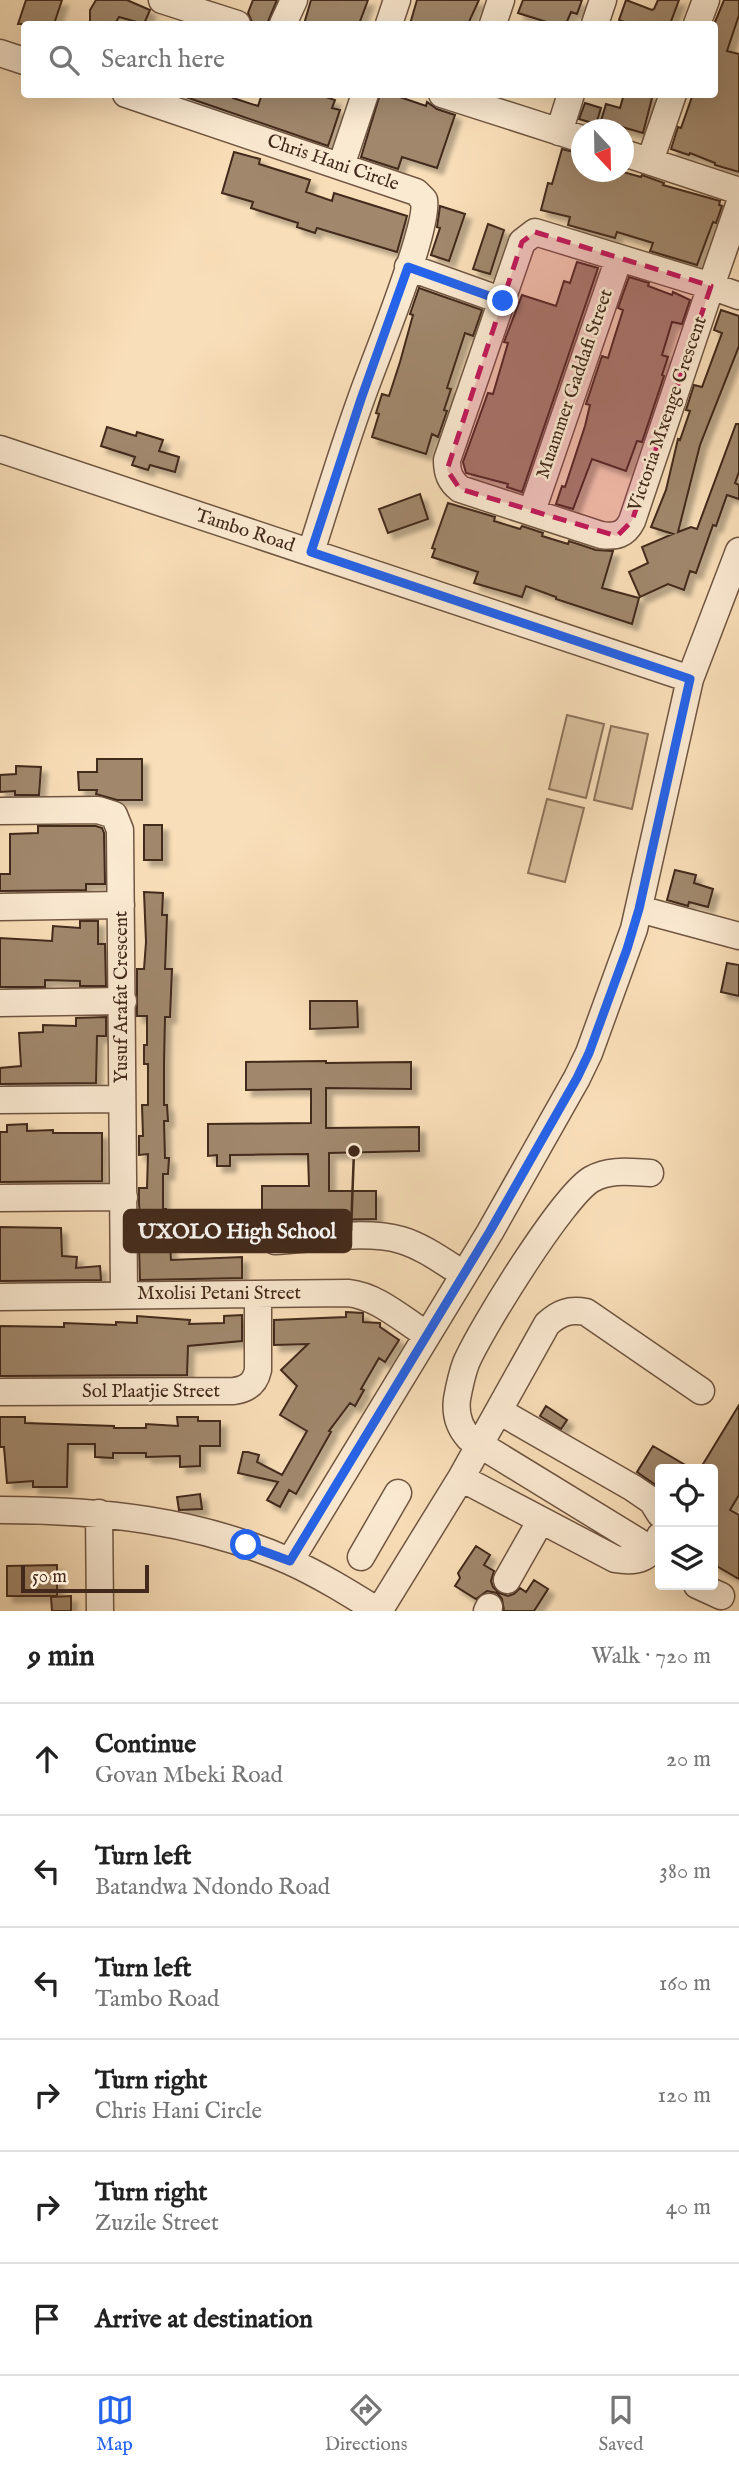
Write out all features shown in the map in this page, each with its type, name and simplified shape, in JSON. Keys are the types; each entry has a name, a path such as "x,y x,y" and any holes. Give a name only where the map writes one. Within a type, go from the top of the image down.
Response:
{"street":[{"path":"285,21 294,0"},
{"path":"390,21 397,0"},
{"path":"494,21 501,0"},
{"path":"596,21 603,0"},
{"path":"698,21 706,0"},
{"path":"180,8 226,21"},
{"path":"0,53 21,60"},
{"path":"341,166 364,98"},
{"path":"469,99 570,136 571,98"},
{"path":"650,161 672,98"},
{"name":"Chris Hani Circle","path":"158,100 416,192 424,200 423,215 408,267 356,412 311,552"},
{"path":"634,156 739,191"},
{"name":"Victoria Mxenge Crescent","path":"711,286 549,234 531,234 522,242 447,460 447,470 454,484 460,489 601,535 617,536 628,529 739,205"},
{"name":"Muammer Gaddafi Street","path":"531,511 619,258"},
{"path":"408,267 503,301"},
{"path":"711,286 739,296"},
{"name":"Tambo Road","path":"0,449 690,679"},
{"path":"290,1561 497,1220 577,1078 621,968 639,909 690,679 739,551"},
{"name":"Yusuf Arafat Crescent","path":"0,811 98,810 114,815 120,830 124,1294"},
{"path":"0,907 121,905"},
{"path":"639,909 739,936"},
{"path":"0,1003 123,1001"},
{"path":"0,1100 122,1099"},
{"path":"650,1172 614,1171 592,1179 575,1192 511,1287 466,1363 457,1402 460,1428 479,1446 655,1551"},
{"path":"0,1198 124,1198"},
{"path":"275,1241 393,1238 419,1248 463,1274"},
{"name":"Mxolisi Petani Street","path":"0,1297 330,1292 361,1294 427,1335"},
{"name":"Sol Plaatjie Street","path":"0,1392 243,1390 256,1378 258,1370 258,1295"},
{"path":"0,1510 99,1513 176,1524 290,1561 379,1611 461,1478 547,1324 557,1315 575,1310 586,1312 701,1391"},
{"path":"499,1411 633,1488 655,1506"},
{"path":"461,1478 615,1559 632,1562 655,1551"},
{"path":"361,1557 398,1493"},
{"path":"99,1513 100,1611"},
{"path":"507,1580 541,1520"},
{"path":"379,1527 417,1551"},
{"path":"707,1590 721,1596"}],"highlighted area":[{"path":"535,232 711,286 632,521 617,536 460,489 447,470 522,242"}],"shaded area":[{"path":"567,715 604,724 586,798 549,789"},
{"path":"611,726 648,734 632,809 594,800"},
{"path":"547,799 584,808 565,882 528,873"}],"building":[{"path":"26,0 62,0 55,21 21,21 21,24 18,24"},
{"path":"96,0 127,0 150,10 145,21 119,17 117,21 90,21 90,10"},
{"path":"253,0 277,0 268,21 252,21 248,13"},
{"path":"311,0 368,0 360,21 305,21"},
{"path":"417,0 479,0 469,21 411,21"},
{"path":"523,0 582,0 577,14 571,12 567,21 543,21 518,13"},
{"path":"626,0 652,10 658,0 679,0 671,21 619,20"},
{"path":"724,0 739,0 739,15 727,51 739,54 739,172 715,165 690,153 689,155 671,149 692,98 718,98 718,21 715,21"},
{"path":"189,98 233,98 258,106 261,98 335,100 332,108 340,110 328,146"},
{"path":"379,98 403,98 426,106 427,102 437,109 455,115 437,168 402,157 398,169 361,157"},
{"path":"623,98 652,98 643,133 634,130 634,119 602,119 606,104 620,108"},
{"path":"585,103 601,108 598,119 579,119"},
{"path":"562,149 571,151 571,182 634,182 634,175 642,175 664,183 663,185 720,201 719,205 722,206 697,265 650,251 653,243 617,232 615,238 568,225 570,217 541,210 548,183 552,184"},
{"path":"234,152 260,159 259,164 310,180 306,192 332,201 334,193 407,216 397,252 317,228 315,233 297,227 298,223 251,208 253,202 222,193"},
{"path":"440,206 465,214 449,261 431,255 440,228 437,227"},
{"path":"488,224 504,230 490,274 473,269"},
{"path":"577,262 598,268 522,492 507,487 508,484 466,473 463,462 488,393 493,394 508,343 504,342 522,295 556,306 564,281 570,283"},
{"path":"629,277 690,300 682,324 672,322 662,355 668,357 662,375 664,376 642,442 637,441 626,471 592,459 573,509 556,504 562,486 565,487 585,426 590,405 586,404 602,356 608,358 623,310 618,308"},
{"path":"419,288 482,310 473,336 465,333 447,388 451,389 444,410 447,411 438,437 432,434 426,454 372,437 382,394 389,396 400,362 413,315 410,314"},
{"path":"721,310 739,316 739,346 700,445 678,532 691,527 697,529 736,424 739,424 739,472 735,483 739,485 739,499 727,495 696,573 690,571 684,590 668,584 640,597 629,572 648,563 642,547 673,534 651,527 666,490 678,439 680,440 690,411 686,410 694,385 702,387 722,333 714,330"},
{"path":"107,427 136,436 137,432 163,440 159,451 179,457 175,472 150,465 148,470 132,465 135,457 101,446"},
{"path":"420,494 428,519 388,533 379,509"},
{"path":"448,503 495,517 494,521 543,533 542,536 568,544 569,541 596,550 613,551 602,588 639,598 632,624 556,599 526,586 522,597 474,583 478,572 432,557 435,549 432,548"},
{"path":"97,759 142,759 142,800 117,800 96,794 97,790 79,790 78,772 97,772"},
{"path":"16,766 41,767 39,795 15,795 15,791 0,792 0,775 16,774"},
{"path":"144,825 162,825 162,860 144,860"},
{"path":"38,826 102,828 105,884 86,884 86,890 0,891 0,874 10,874 10,834 38,833"},
{"path":"675,870 696,875 694,883 713,889 708,907 689,902 688,906 667,900"},
{"path":"144,892 163,893 162,915 167,915 165,969 172,969 170,1017 165,1017 164,1064 164,1105 167,1105 168,1121 164,1121 165,1158 169,1158 168,1174 163,1174 167,1245 170,1245 171,1260 242,1257 242,1278 140,1280 139,1247 148,1246 148,1220 140,1220 139,1203 139,1188 147,1188 148,1154 139,1155 139,1136 143,1136 142,1105 148,1105 148,1064 144,1064 147,1016 137,1016 137,969 144,969 146,942"},
{"path":"80,921 98,921 98,944 105,944 106,986 80,986 80,981 45,980 45,987 0,987 0,938 52,941 53,926 80,928"},
{"path":"727,963 739,965 739,996 721,992"},
{"path":"310,1001 357,1001 358,1027 310,1029"},
{"path":"106,1017 106,1036 97,1036 96,1083 0,1084 0,1068 21,1066 19,1033 43,1032 43,1025 76,1026 76,1018"},
{"path":"246,1062 411,1062 411,1089 326,1088 326,1128 419,1127 419,1151 329,1153 329,1191 376,1191 376,1219 262,1221 262,1186 309,1186 308,1154 230,1155 230,1166 217,1166 217,1155 208,1156 208,1124 311,1123 311,1089 246,1090"},
{"path":"27,1124 27,1131 102,1133 102,1181 0,1182 0,1132 7,1132 7,1125"},
{"path":"0,1227 61,1228 62,1256 77,1257 76,1268 100,1266 101,1280 0,1281"},
{"path":"346,1312 363,1313 363,1322 380,1323 380,1327 399,1340 385,1362 379,1358 361,1389 364,1390 355,1406 350,1403 329,1431 331,1432 296,1494 289,1490 280,1507 267,1500 278,1482 238,1473 243,1452 248,1452 259,1455 257,1462 282,1475 307,1431 280,1415 297,1386 281,1370 308,1344 274,1345 274,1320 346,1317"},
{"path":"242,1315 242,1341 188,1346 187,1375 0,1376 0,1326 64,1327 64,1323 116,1325 116,1322 137,1323 137,1316 190,1320 189,1324 224,1323 224,1316"},
{"path":"739,1405 739,1495 730,1510 739,1515 739,1579 718,1567 718,1464 703,1464"},
{"path":"546,1406 567,1420 561,1429 540,1416"},
{"path":"0,1417 25,1417 25,1423 146,1428 146,1424 178,1426 177,1417 198,1417 198,1421 220,1421 220,1446 200,1446 200,1466 180,1467 180,1456 146,1457 146,1453 113,1453 113,1458 95,1457 95,1444 68,1444 67,1487 33,1487 33,1481 7,1483 4,1447 0,1447"},
{"path":"653,1446 684,1464 655,1464 655,1485 637,1472"},
{"path":"200,1494 202,1509 179,1510 177,1497"},
{"path":"476,1546 490,1555 484,1565 494,1571 491,1581 499,1593 508,1596 520,1588 526,1592 534,1580 548,1589 534,1611 504,1611 502,1599 497,1593 487,1591 476,1599 455,1586 460,1578 458,1573"},
{"path":"57,1565 57,1596 7,1596 7,1566"},
{"path":"71,1596 71,1611 52,1611 51,1597"}],"place":[{"name":"UXOLO High School","path":"354,1151"}],"route":[{"path":"246,1545 290,1561 490,1231 577,1078 589,1053 634,929 690,679 311,552 408,267 503,301"}]}
